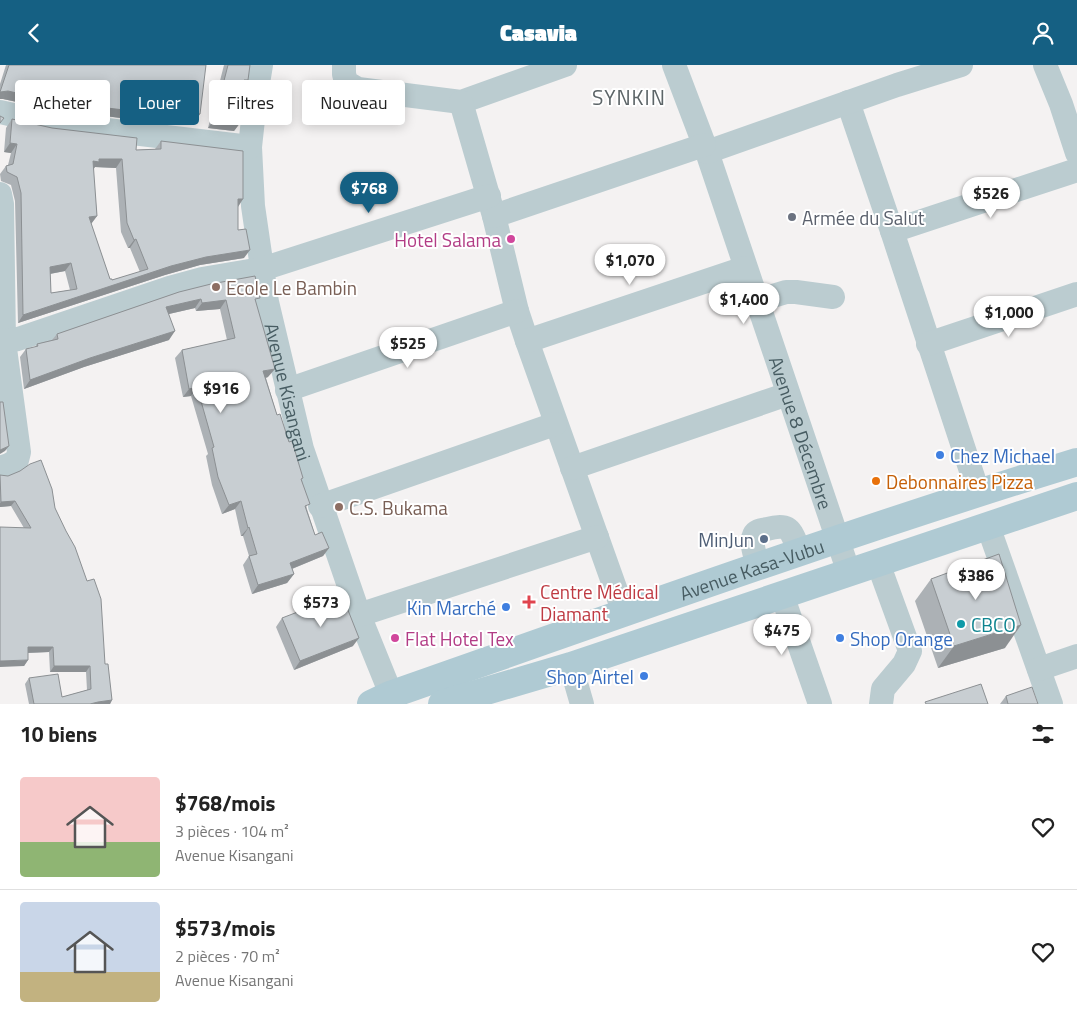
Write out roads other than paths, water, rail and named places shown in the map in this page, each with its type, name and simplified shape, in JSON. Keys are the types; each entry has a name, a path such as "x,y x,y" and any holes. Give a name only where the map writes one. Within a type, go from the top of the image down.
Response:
{"main road":[{"name":"Avenue Kasa-Vubu","path":"385,701 624,613 800,551 978,492 1077,462"},
{"name":"Avenue Kasa-Vubu","path":"442,704 571,666 1077,495"}],"street":[{"name":"Avenue Kisangani","path":"261,65 250,147 253,206 267,302 302,449 359,615 385,701"},
{"path":"344,65 346,82 358,89 461,102 565,65"},
{"name":"Avenue 8 Décembre","path":"674,65 706,148 849,573"},
{"path":"4,341 18,339 186,283 262,269 706,148 848,102 894,75 961,65"},
{"path":"1045,65 1069,101 1077,153"},
{"path":"461,102 492,206 517,311 555,424 624,613"},
{"path":"848,102 978,492"},
{"path":"0,112 48,123 250,147"},
{"path":"892,231 1077,170"},
{"path":"0,194 2,205 4,341 19,452 17,460 0,468"},
{"path":"527,341 745,268"},
{"path":"756,301 796,292 833,297"},
{"path":"928,344 1077,294"},
{"path":"287,390 517,311"},
{"path":"572,468 788,394"},
{"path":"320,506 555,424"},
{"path":"988,525 1051,704"},
{"path":"359,615 597,537"},
{"path":"878,563 910,651 904,664 883,689 881,704"},
{"path":"782,595 820,704"},
{"path":"1039,669 1077,656"},
{"path":"571,666 582,704"}],"place":[{"name":"Armée du Salut","path":"792,217"},
{"name":"Hotel Salama","path":"511,239"},
{"name":"Ecole Le Bambin","path":"216,287"},
{"name":"Chez Michael","path":"940,455"},
{"name":"Debonnaires Pizza","path":"876,481"},
{"name":"C.S. Bukama","path":"339,507"},
{"name":"MinJun","path":"764,539"},
{"name":"Centre Médical Diamant","path":"529,602"},
{"name":"Kin Marché","path":"506,607"},
{"name":"CBCO","path":"961,624"},
{"name":"Flat Hotel Tex","path":"395,638"},
{"name":"Shop Orange","path":"840,638"},
{"name":"Shop Airtel","path":"644,676"}],"district":[{"name":"SYNKIN","path":"629,97"}]}
